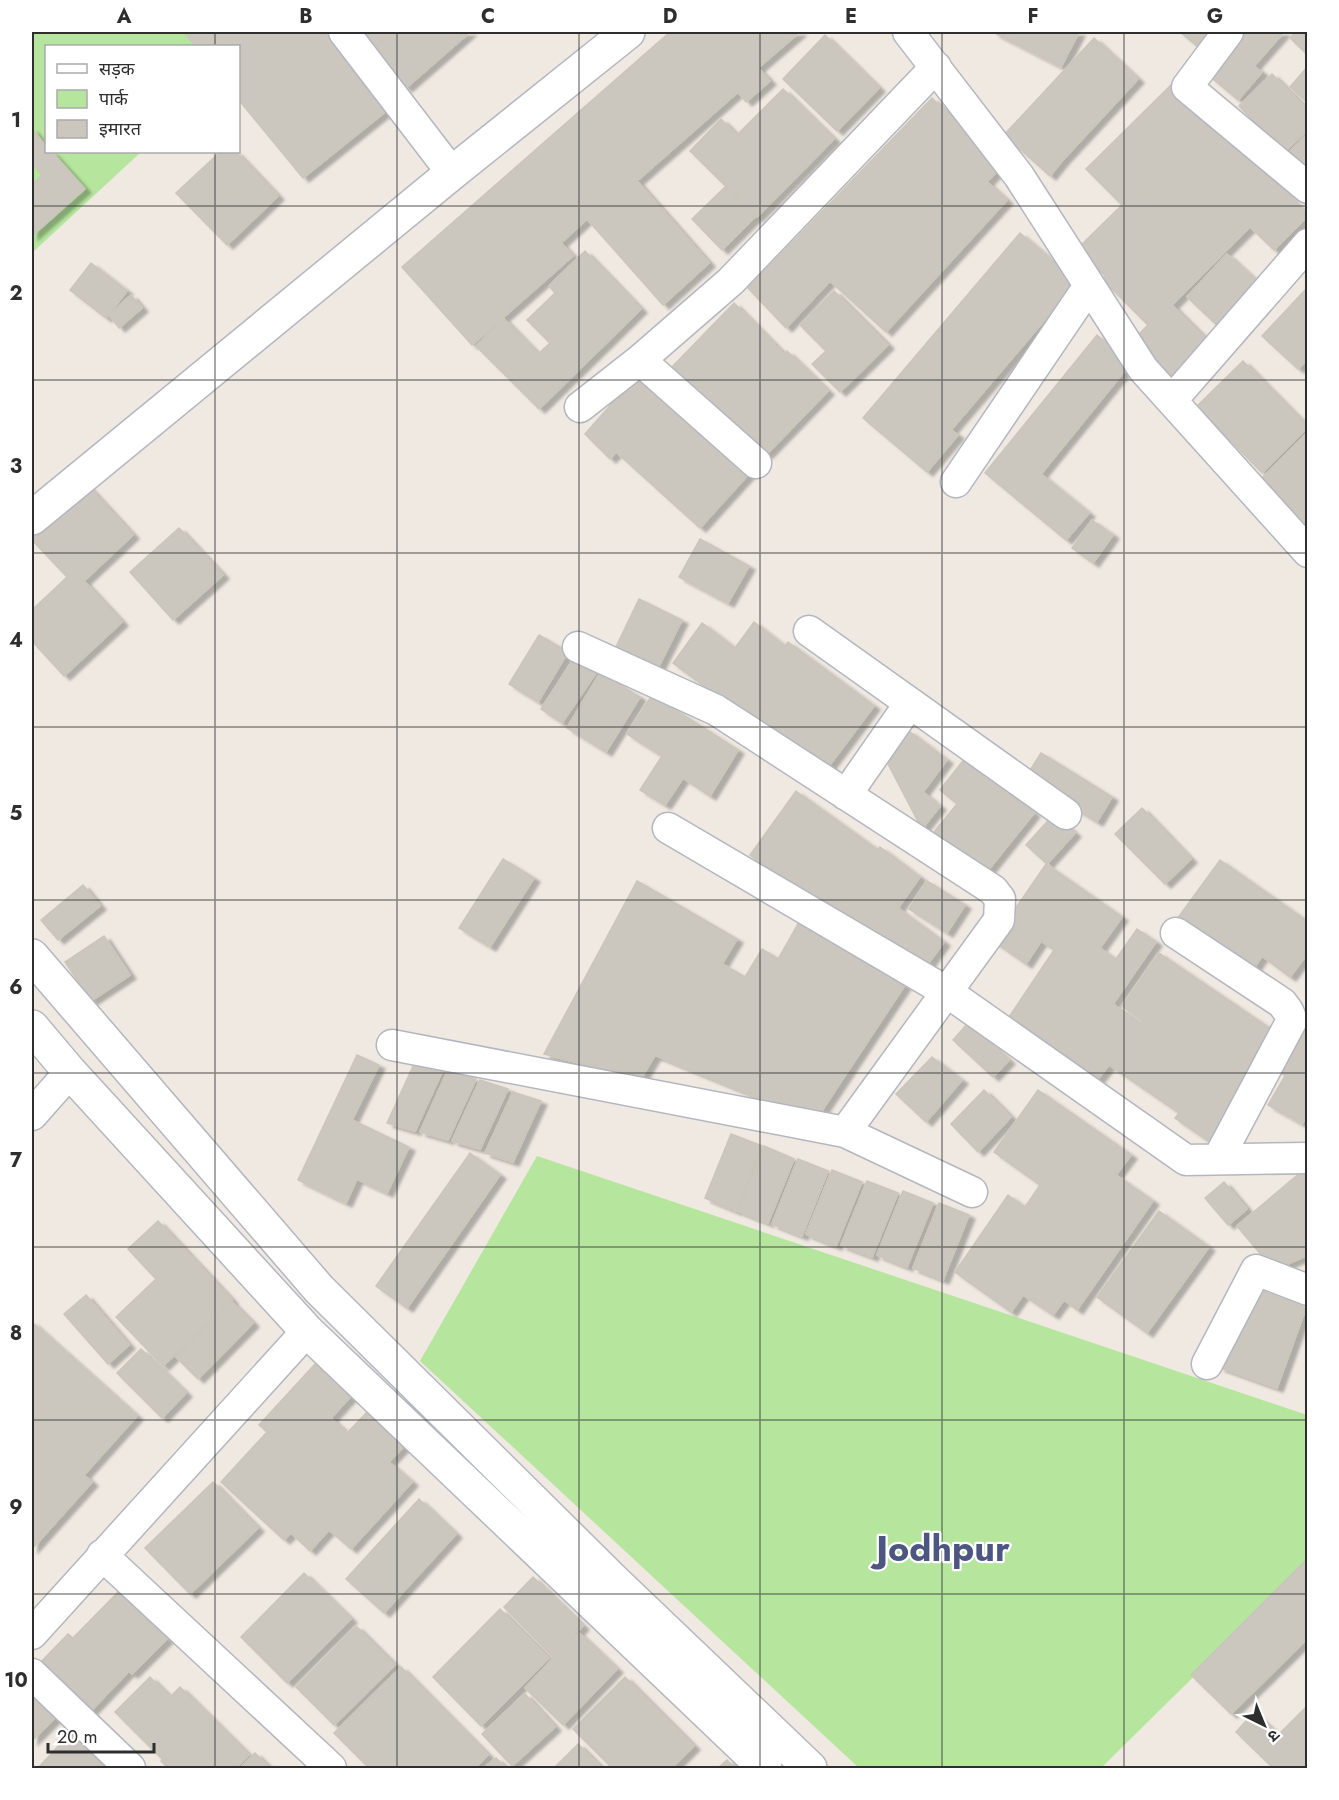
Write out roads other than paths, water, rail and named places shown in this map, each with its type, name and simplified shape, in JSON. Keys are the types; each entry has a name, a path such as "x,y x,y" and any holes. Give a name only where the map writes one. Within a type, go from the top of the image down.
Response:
{"street":[{"path":"344,32 452,173"},
{"path":"32,518 452,173 628,32"},
{"path":"908,32 1018,176 1143,369 1308,552"},
{"path":"1228,32 1187,87 1308,188"},
{"path":"580,408 640,360 731,281 936,67"},
{"path":"1172,400 1308,243"},
{"path":"956,482 1089,286"},
{"path":"640,360 756,463"},
{"path":"809,631 1066,814"},
{"path":"578,647 716,710 993,890 1000,899 999,920 845,1132"},
{"path":"846,795 910,703"},
{"path":"668,828 947,992 1186,1160 1308,1158"},
{"path":"1176,933 1282,1003 1292,1020 1218,1160"},
{"path":"32,956 319,1289 612,1579 810,1768"},
{"path":"32,1027 70,1072 307,1331 765,1768"},
{"path":"392,1045 845,1132 972,1192"},
{"path":"32,1115 70,1072"},
{"path":"1207,1364 1256,1270 1308,1290"},
{"path":"32,1634 307,1331"},
{"path":"102,1555 331,1768"},
{"path":"32,1674 130,1768"}],"district":[{"name":"Jodhpur","path":"943,1548"}]}
